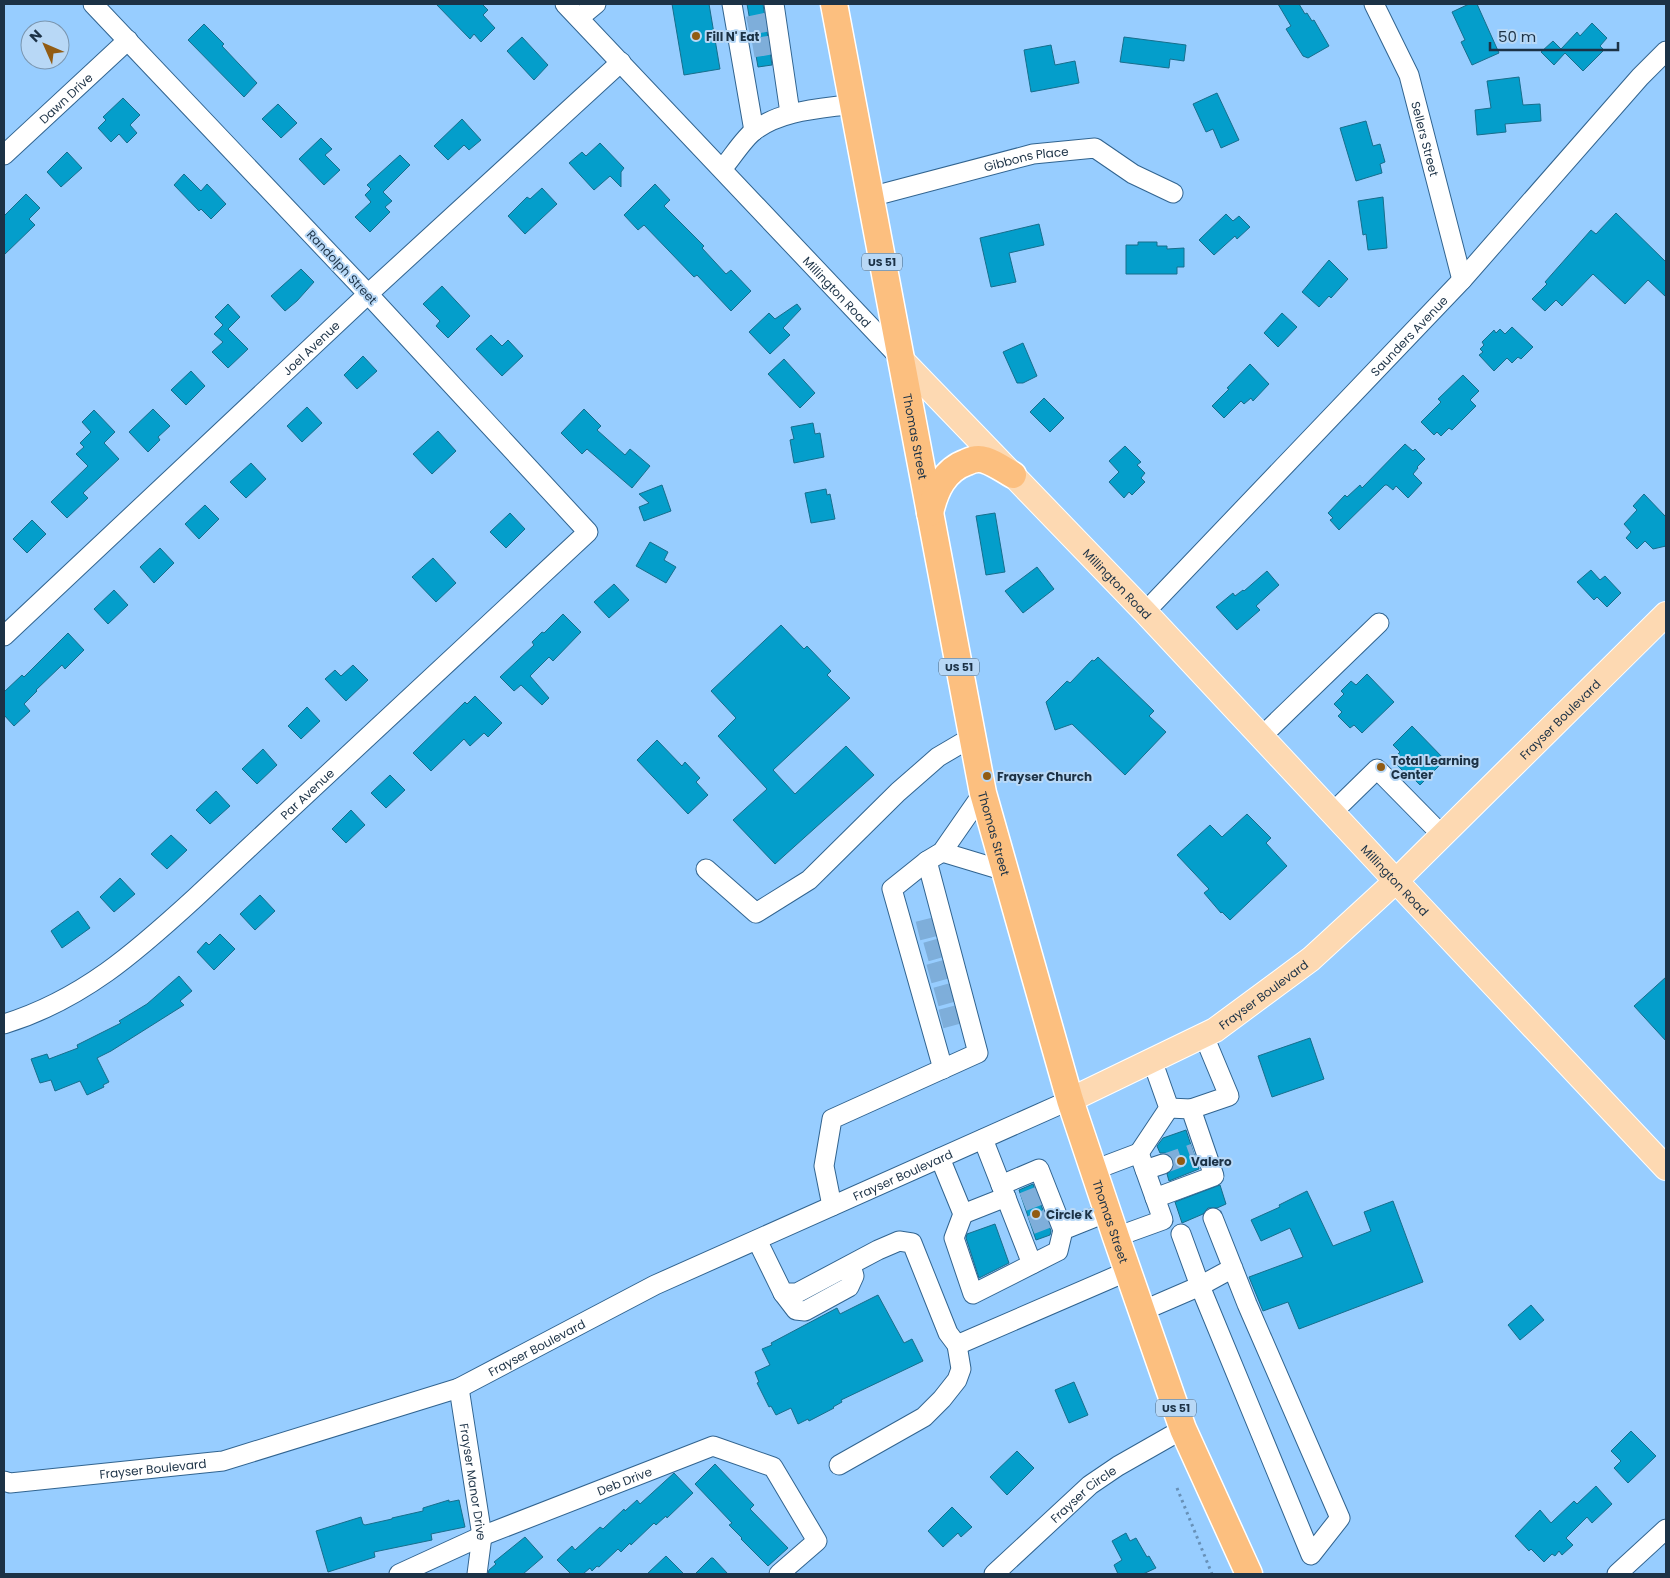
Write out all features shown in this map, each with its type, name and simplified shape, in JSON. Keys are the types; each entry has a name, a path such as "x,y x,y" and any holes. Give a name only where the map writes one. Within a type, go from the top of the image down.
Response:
{"highway":[{"name":"Thomas Street","path":"834,4 983,793 1070,1100 1116,1237 1183,1429 1249,1574"},
{"path":"930,512 934,496 941,483 951,470 964,463 975,459 986,460 1013,475"}],"main road":[{"name":"Millington Road","path":"901,359 1145,612 1666,1168"},
{"name":"Frayser Boulevard","path":"1070,1100 1216,1030 1311,959 1396,881 1666,614"}],"street":[{"name":"Randolph Street","path":"93,4 368,294 588,532"},
{"name":"Millington Road","path":"566,4 901,359"},
{"path":"579,18 596,4"},
{"path":"736,4 746,50 754,131"},
{"name":"Sellers Street","path":"1374,4 1409,75 1462,280"},
{"path":"772,15 775,44 790,113"},
{"name":"Dawn Drive","path":"4,155 128,40"},
{"name":"Saunders Avenue","path":"1145,612 1462,280 1640,77 1666,51"},
{"name":"Joel Avenue","path":"4,636 368,294 621,62"},
{"path":"722,169 754,131 775,119 790,113 853,104"},
{"name":"Gibbons Place","path":"870,197 1033,154 1095,148 1133,174 1174,194"},
{"name":"Par Avenue","path":"4,1024 34,1014 68,997 103,976 135,951 220,875 588,532"},
{"path":"1261,737 1379,623"},
{"path":"706,870 756,913 809,880 898,792 938,756 972,737"},
{"path":"1332,813 1377,769 1442,835"},
{"path":"943,1069 930,999 937,971 932,950 925,929 892,890 935,856 983,793"},
{"path":"935,856 1005,871"},
{"path":"832,1206 824,1166 832,1119 978,1053 958,991 937,971 925,929 935,856"},
{"path":"1169,1108 1191,1109 1229,1096 1204,1036"},
{"path":"1116,1237 1163,1220 1142,1162 1169,1108 1152,1060"},
{"name":"Frayser Boulevard","path":"4,1481 10,1483 223,1460 459,1388 655,1285 1070,1100"},
{"path":"1155,1198 1214,1176 1199,1150 1191,1109"},
{"path":"983,1139 1025,1227 1032,1264"},
{"path":"940,1158 963,1214 954,1238 973,1294 1058,1251 1056,1221 1045,1194 1039,1169 1010,1198 963,1214"},
{"path":"1094,1170 1142,1162 1163,1164"},
{"path":"1056,1221 1108,1212"},
{"path":"1182,1234 1200,1286 1311,1555 1340,1518 1213,1218"},
{"path":"757,1240 783,1293 797,1293 878,1250 899,1241 912,1243 948,1333 957,1345 961,1369 957,1380 942,1399 924,1417 839,1466"},
{"path":"1142,1311 1200,1286 1233,1268"},
{"path":"957,1345 1128,1271"},
{"name":"Frayser Manor Drive","path":"459,1388 482,1536 477,1574"},
{"name":"Frayser Circle","path":"994,1574 1090,1485 1118,1466 1183,1429"},
{"name":"Deb Drive","path":"399,1574 482,1536 713,1446 772,1467 817,1541 779,1574"},
{"path":"1617,1574 1666,1529"}],"path":[{"path":"1177,1488 1212,1574"}],"building":[{"path":"436,4 482,4 488,10 483,15 495,28 481,42 474,34 470,39"},
{"name":"Fill N' Eat","path":"672,4 709,4 720,69 684,75"},
{"name":"Fill N' Eat","path":"747,4 763,4 772,65 758,67"},
{"path":"1278,4 1299,4 1305,14 1307,13 1312,21 1314,20 1329,46 1308,58 1303,56 1286,29 1291,26"},
{"path":"1469,4 1477,4 1499,53 1472,65 1461,42 1465,40 1452,12"},
{"path":"1592,23 1607,38 1600,46 1604,50 1583,71 1565,53 1554,65 1541,52 1553,41 1561,49 1577,32 1580,36"},
{"path":"204,24 224,44 222,46 257,83 244,97 188,40"},
{"path":"522,37 548,65 534,80 507,51"},
{"path":"1124,37 1186,45 1184,61 1170,59 1169,68 1120,62"},
{"path":"1051,45 1055,65 1075,61 1079,83 1031,92 1024,50"},
{"path":"1519,77 1523,105 1540,104 1541,121 1505,124 1506,132 1477,135 1475,110 1491,108 1487,81"},
{"path":"1217,93 1239,140 1221,148 1213,129 1206,132 1193,104"},
{"path":"123,98 140,115 130,125 137,133 127,143 119,134 111,142 98,128 106,120 103,117"},
{"path":"278,104 297,123 281,138 262,119"},
{"path":"462,119 481,140 469,150 464,145 448,160 434,146"},
{"path":"1366,121 1373,146 1380,144 1385,162 1380,164 1382,173 1356,181 1340,128"},
{"path":"321,138 332,149 325,155 340,170 324,185 299,159"},
{"path":"600,143 624,168 621,172 621,187 610,176 594,190 569,163 582,152 586,156"},
{"path":"67,152 82,168 61,187 47,172"},
{"path":"400,155 410,165 383,192 392,201 385,207 390,212 370,232 355,217 371,202 365,195 371,189 367,185"},
{"path":"184,174 201,191 207,184 226,204 211,219 201,209 199,211 174,185"},
{"path":"655,184 670,200 664,206 704,246 702,248 726,274 731,270 751,291 731,311 697,275 694,277 644,225 638,230 624,215"},
{"path":"542,188 557,204 525,234 508,216 527,197 530,199"},
{"path":"26,194 40,208 29,219 35,225 4,255 4,216"},
{"path":"1383,197 1387,248 1368,250 1366,234 1363,235 1358,201"},
{"path":"1616,213 1666,262 1666,297 1648,280 1625,304 1593,274 1562,306 1556,300 1545,311 1532,299 1547,284 1545,282 1591,230 1596,234"},
{"path":"1226,214 1233,221 1239,216 1250,227 1237,239 1235,236 1214,255 1199,240"},
{"path":"1039,224 1044,245 1009,253 1016,282 991,287 980,238"},
{"path":"1138,242 1157,242 1157,246 1167,246 1167,249 1184,248 1184,267 1177,267 1177,274 1126,274 1126,245 1138,245"},
{"path":"1329,260 1348,279 1331,298 1329,296 1319,307 1302,292"},
{"path":"301,269 314,282 285,311 271,296"},
{"path":"442,286 470,316 448,338 436,326 440,321 423,304"},
{"path":"228,304 240,317 228,329 248,349 228,368 212,352 223,342 214,334 223,325 215,317"},
{"path":"797,304 801,309 783,328 790,335 770,354 749,332 769,313 775,319"},
{"path":"1282,313 1297,327 1278,347 1264,333"},
{"path":"1512,327 1533,347 1521,359 1518,357 1512,363 1507,358 1494,371 1479,355 1483,352 1480,349 1484,345 1482,342 1494,330 1496,333 1500,329 1505,334"},
{"path":"491,335 502,346 508,340 523,356 502,376 476,349"},
{"path":"1023,343 1037,376 1023,383 1017,383 1003,352"},
{"path":"363,356 377,371 357,389 344,375"},
{"path":"784,359 815,393 800,408 768,374"},
{"path":"1250,364 1269,384 1253,401 1251,398 1244,404 1241,401 1224,418 1212,406"},
{"path":"191,371 205,386 186,405 171,390"},
{"path":"1463,375 1479,391 1470,400 1476,406 1452,430 1449,428 1441,436 1437,432 1434,435 1421,422 1441,402 1438,399"},
{"path":"1044,398 1064,418 1050,432 1030,412"},
{"path":"307,407 322,423 302,442 287,426"},
{"path":"153,409 170,426 158,437 160,440 148,452 129,432"},
{"path":"584,409 601,426 597,430 625,455 630,449 650,466 632,488 587,449 582,454 561,433"},
{"path":"94,410 115,432 104,443 119,459 83,493 88,498 67,518 51,502 88,466 76,454 84,447 80,443 91,432 82,422"},
{"path":"813,423 815,434 820,433 824,457 794,463 790,440 794,439 791,427"},
{"path":"438,431 456,451 432,474 413,454"},
{"path":"1405,444 1413,451 1415,449 1425,459 1413,474 1422,483 1408,498 1396,486 1393,490 1385,485 1339,530 1330,520 1333,518 1328,513 1345,495 1347,497 1360,485 1362,488"},
{"path":"1125,446 1141,462 1137,465 1145,473 1141,478 1145,482 1132,495 1129,492 1124,498 1109,482 1119,472 1109,461"},
{"path":"251,463 266,479 246,498 230,482"},
{"path":"662,485 671,511 644,521 639,507 649,503 639,494"},
{"path":"826,489 827,495 830,494 835,519 811,523 805,493"},
{"path":"1644,494 1666,517 1666,546 1653,549 1645,541 1637,549 1626,538 1631,532 1624,524 1637,510 1633,506"},
{"path":"205,505 219,519 199,539 185,524"},
{"path":"510,513 525,529 506,548 490,532"},
{"path":"995,513 1005,572 986,575 976,516"},
{"path":"32,520 46,534 27,553 13,539"},
{"path":"650,542 668,552 664,560 676,567 666,583 636,566"},
{"path":"160,548 174,563 154,583 140,567"},
{"path":"433,558 456,583 436,602 412,577"},
{"path":"1037,567 1054,589 1023,613 1005,591"},
{"path":"1591,570 1600,580 1605,576 1621,593 1607,607 1597,597 1594,600 1577,582"},
{"path":"1267,571 1279,585 1256,606 1260,610 1237,630 1216,607 1233,593 1235,596 1244,591"},
{"path":"614,584 629,600 609,618 594,602"},
{"path":"114,590 128,605 108,624 94,609"},
{"path":"563,614 581,632 553,661 549,657 530,676 549,698 542,705 521,685 514,691 500,677 534,645 532,642 542,632 544,633"},
{"path":"781,625 804,649 807,646 831,671 827,675 850,698 773,770 795,794 846,746 874,775 775,864 733,820 767,789 718,736 736,718 711,691"},
{"path":"68,633 84,650 65,669 62,665 36,690 24,704 30,711 14,726 4,715 4,692 22,675 24,677"},
{"path":"1098,657 1154,711 1149,716 1166,732 1125,775 1072,724 1055,730 1046,702 1067,681 1070,683 1092,660 1094,661"},
{"path":"353,665 368,680 346,701 325,679 335,670 341,676"},
{"path":"1367,674 1394,702 1362,733 1354,725 1350,728 1338,716 1342,712 1334,704 1344,694 1341,691 1351,681 1356,685"},
{"path":"475,696 502,723 488,737 484,733 470,746 464,739 431,771 413,753 465,702 467,704"},
{"path":"307,707 320,721 301,739 288,726"},
{"path":"1412,726 1445,760 1420,785 1412,777 1411,779 1392,760 1400,752 1393,745"},
{"path":"657,740 682,766 685,762 700,778 696,782 708,795 688,814 637,760"},
{"path":"263,749 277,765 257,784 242,769"},
{"path":"390,775 405,790 386,808 371,793"},
{"path":"216,791 230,806 210,824 196,810"},
{"path":"351,810 365,825 346,843 332,829"},
{"path":"1247,814 1271,838 1266,843 1287,866 1230,920 1221,913 1204,893 1209,889 1177,855 1210,825 1222,837"},
{"path":"171,835 187,850 167,869 151,854"},
{"path":"120,878 135,894 114,912 100,897"},
{"path":"260,895 275,911 255,930 240,914"},
{"path":"78,911 90,928 62,948 51,931"},
{"path":"220,934 235,949 214,970 197,952 206,942 209,945"},
{"path":"179,976 192,991 180,1001 184,1005 97,1058 109,1082 103,1085 104,1087 87,1095 80,1081 55,1091 51,1080 40,1083 31,1059 47,1054 49,1059 78,1048 77,1045 121,1023 119,1021 147,1004"},
{"path":"1666,977 1666,1041 1634,1006"},
{"path":"1310,1038 1324,1079 1272,1097 1258,1056"},
{"path":"1186,1130 1199,1169 1169,1181 1167,1174 1174,1167 1173,1160 1170,1155 1160,1153 1157,1146 1163,1138"},
{"path":"1033,1184 1051,1231 1050,1235 1036,1240 1019,1190"},
{"path":"1220,1185 1226,1204 1217,1208 1208,1208 1203,1214 1182,1223 1175,1202"},
{"path":"1307,1191 1333,1246 1371,1231 1364,1212 1393,1201 1423,1282 1299,1329 1288,1302 1263,1311 1249,1277 1303,1257 1290,1228 1261,1241 1251,1220 1280,1207 1279,1205"},
{"path":"995,1224 1009,1263 979,1278 966,1238 967,1234"},
{"path":"878,1295 904,1343 912,1339 923,1361 841,1400 842,1402 834,1408 809,1421 808,1419 798,1424 791,1408 776,1415 771,1406 769,1407 757,1383 759,1382 755,1372 770,1365 762,1349 837,1308 840,1314"},
{"path":"1531,1305 1544,1320 1520,1340 1508,1325"},
{"path":"1074,1382 1088,1415 1069,1423 1055,1390"},
{"path":"1631,1431 1656,1456 1628,1483 1614,1468 1621,1461 1611,1451"},
{"path":"1017,1451 1034,1468 1007,1495 990,1477"},
{"path":"715,1464 754,1505 750,1509 788,1548 768,1566 741,1539 729,1525 732,1523 695,1484"},
{"path":"674,1473 693,1493 667,1518 666,1516 656,1525 654,1523 631,1545 630,1543 621,1552 618,1549 599,1567 597,1566 592,1571 590,1568 583,1574 571,1574 557,1560 572,1546 575,1550 600,1527 603,1529 624,1509 625,1511 637,1500 640,1504"},
{"path":"1596,1486 1612,1504 1592,1523 1587,1517 1566,1538 1573,1545 1562,1555 1559,1551 1555,1556 1552,1554 1544,1562 1531,1549 1529,1551 1515,1536 1540,1510 1551,1523 1574,1501 1577,1504"},
{"path":"449,1500 449,1502 459,1500 465,1527 431,1534 432,1540 374,1552 375,1557 328,1572 316,1531 361,1517 365,1525 392,1519 423,1511 423,1508"},
{"path":"952,1507 972,1527 961,1537 958,1533 943,1547 928,1531"},
{"path":"1126,1533 1130,1541 1136,1538 1156,1568 1143,1574 1118,1574 1114,1565 1122,1560 1112,1541"},
{"path":"525,1537 543,1557 523,1574 488,1574 489,1570 496,1564 494,1562"},
{"path":"666,1556 684,1574 647,1574"},
{"path":"713,1558 728,1574 695,1574"}],"tunnel":[{"path":"748,26 767,22"},
{"path":"753,48 771,45"},
{"path":"918,931 934,927"},
{"path":"926,952 940,948"},
{"path":"929,974 947,969"},
{"path":"936,997 954,992"},
{"path":"941,1019 960,1014"},
{"path":"1163,1164 1194,1153"},
{"path":"1023,1202 1041,1195"},
{"path":"1031,1225 1049,1218"}],"place":[{"name":"Fill N' Eat","path":"696,36"},
{"name":"Total Learning Center","path":"1381,767"},
{"name":"Frayser Church","path":"987,776"},
{"name":"Valero","path":"1181,1161"},
{"name":"Circle K","path":"1036,1214"}]}
